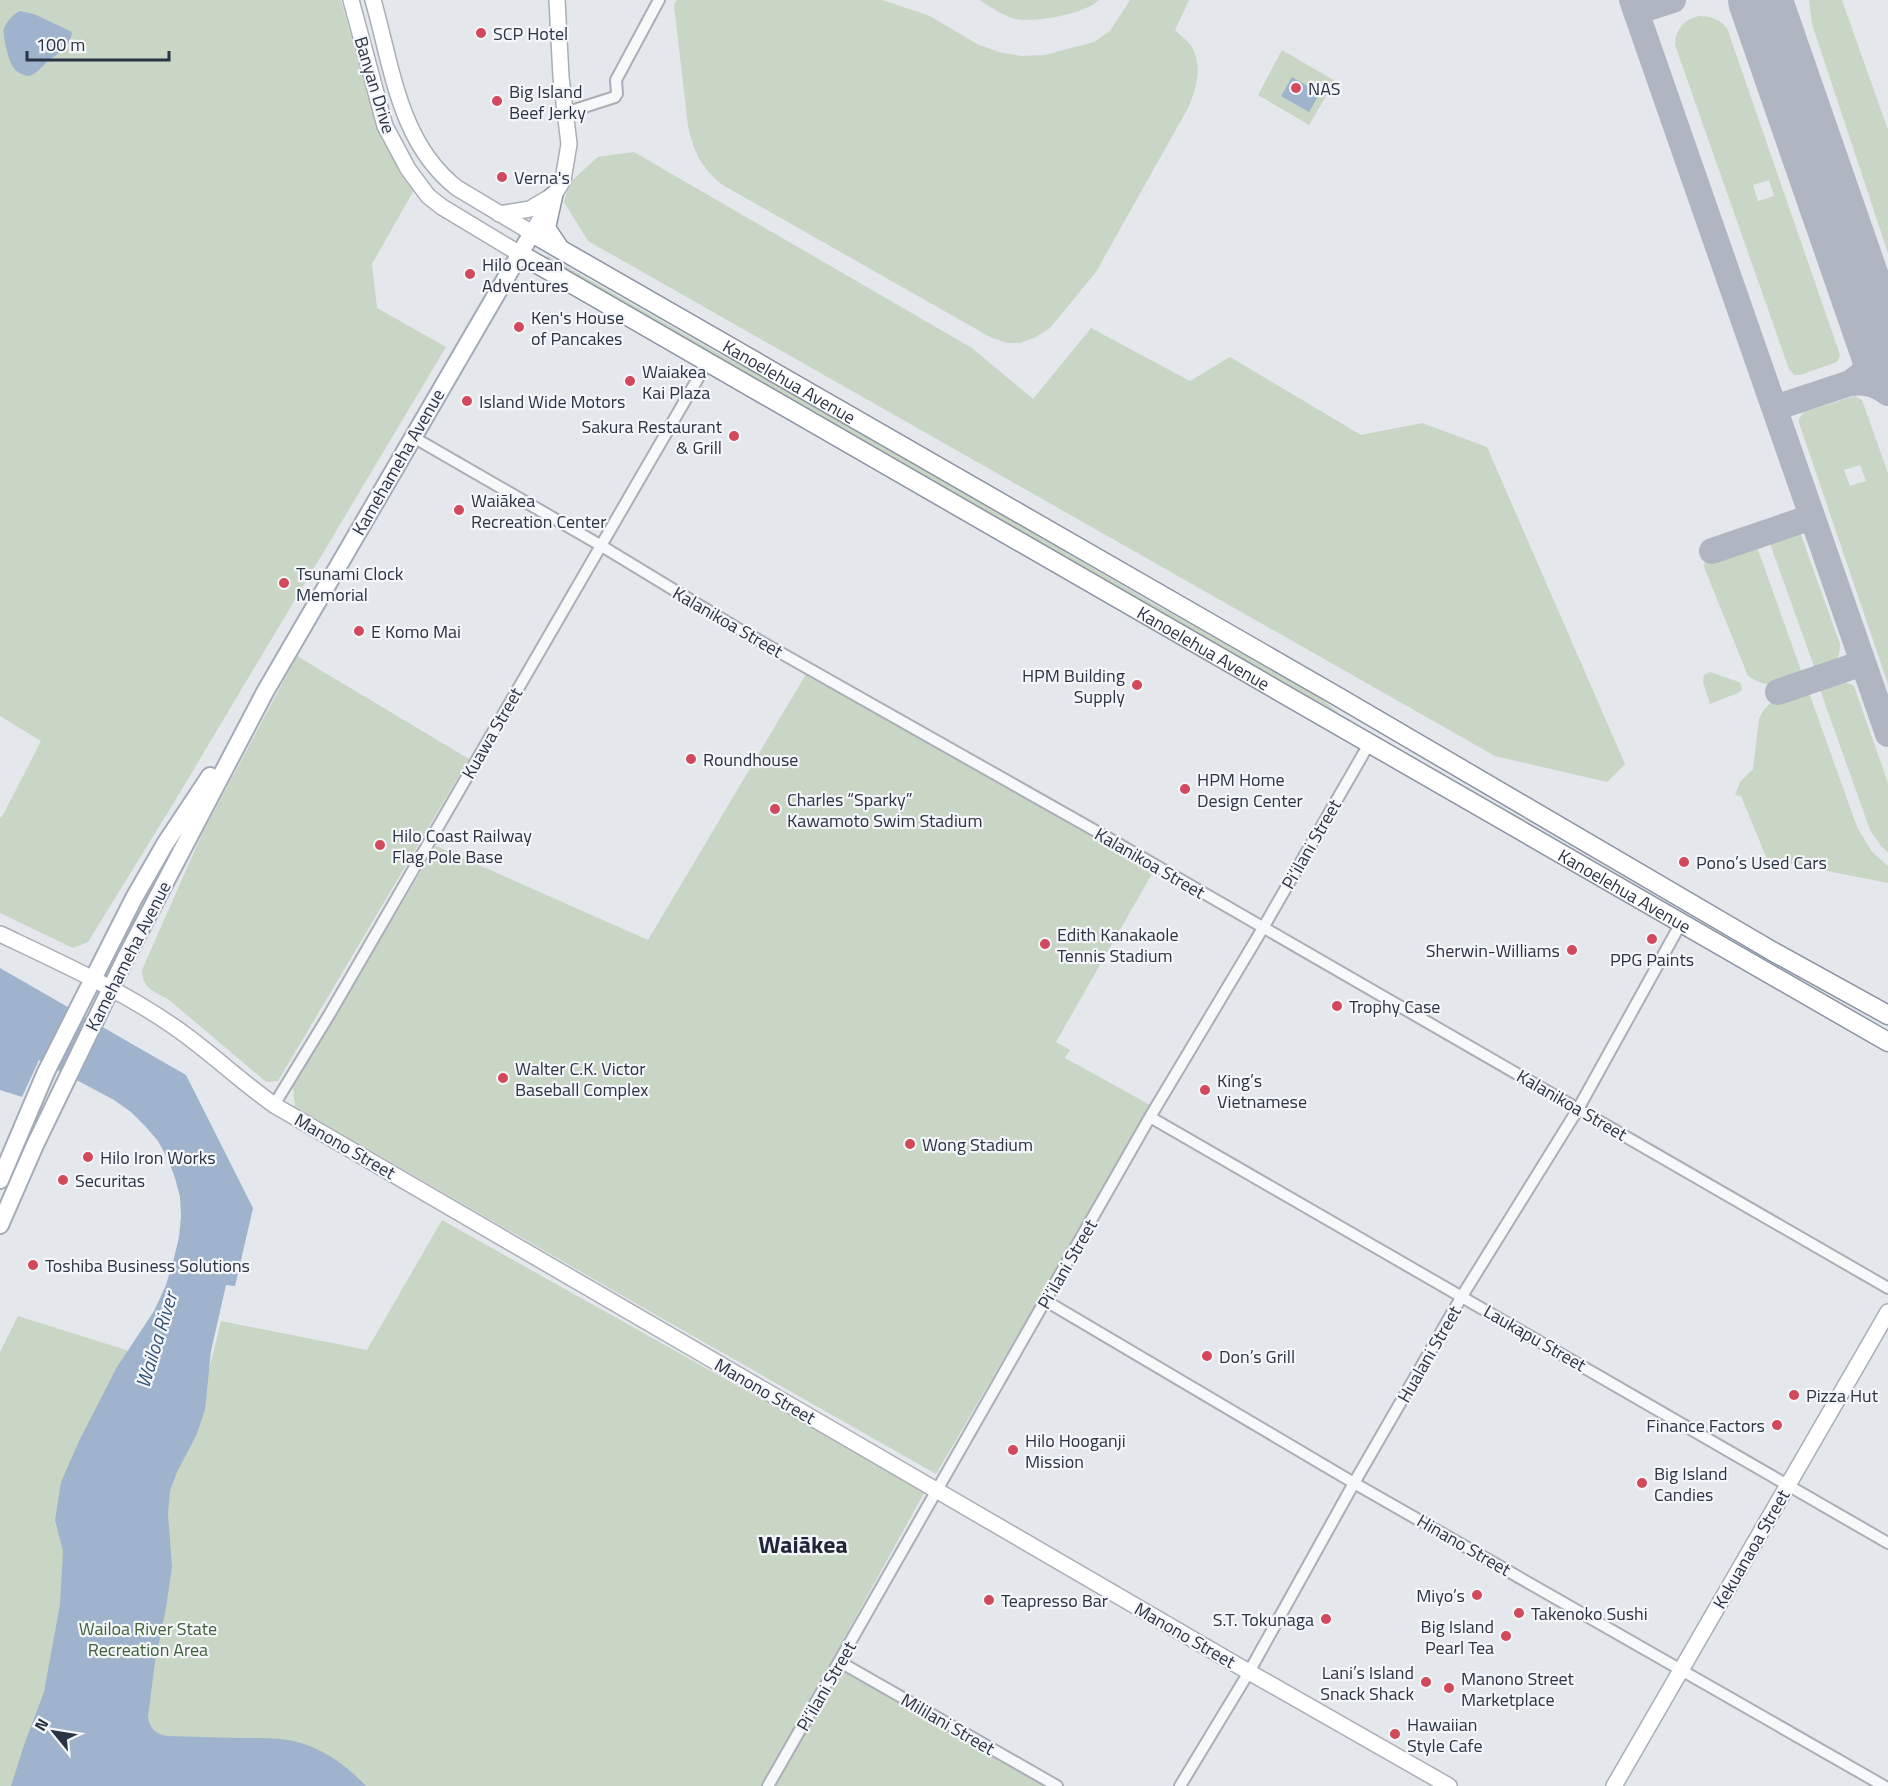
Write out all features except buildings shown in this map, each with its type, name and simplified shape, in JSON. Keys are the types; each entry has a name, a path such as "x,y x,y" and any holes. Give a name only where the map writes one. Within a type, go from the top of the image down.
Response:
{"highway":[{"path":"553,196 546,228 561,250"},
{"name":"Kanoelehua Avenue","path":"532,233 1335,695 1772,951 1888,1015"},
{"name":"Kanoelehua Avenue","path":"520,254 1888,1042"},
{"path":"1335,695 1367,736 1369,744 1383,739 1409,740"}],"main road":[{"name":"Kamehameha Avenue","path":"0,1225 24,1168 99,1012 265,692 532,233"},
{"name":"Kamehameha Avenue","path":"0,1180 46,1072 134,898 165,844 265,692"}],"street":[{"name":"Banyan Drive","path":"351,0 385,126 408,169 428,196 442,207 520,254"},
{"name":"Banyan Drive","path":"373,0 400,104 405,118 427,157 447,180 532,233"},
{"path":"532,233 563,180 568,155 557,0"},
{"path":"566,117 616,96 616,80 659,0"},
{"path":"500,214 530,209 553,196"},
{"name":"Kuawa Street","path":"274,1105 329,1015 708,361"},
{"name":"Kalanikoa Street","path":"413,437 600,545 735,627 1888,1288"},
{"name":"Pi‘ilani Street","path":"768,1786 1150,1117 1369,744"},
{"name":"Hualani Street","path":"1180,1786 1249,1672 1462,1296 1578,1109 1682,923"},
{"name":"Manono Street","path":"0,934 112,988 173,1026 274,1105 1449,1786"},
{"name":"Laukapu Street","path":"1150,1117 1888,1543"},
{"name":"Hinano Street","path":"1046,1301 1354,1483 1884,1786"},
{"name":"Kekuanaoa Street","path":"1614,1786 1888,1312"},
{"name":"Mililani Street","path":"840,1662 1057,1786"}],"green space":[{"path":"0,0 341,0 367,93 388,151 414,190 372,264 377,308 446,347 88,942 73,948 0,913 0,818 41,741 0,716"},
{"path":"677,0 882,0 930,16 977,44 999,52 1021,56 1045,55 1094,42 1110,31 1130,0 1189,0 1175,30 1192,47 1197,62 1197,78 1188,108 1096,272 1050,328 1020,343 1007,343 990,337 721,184 714,177 699,158 688,126 674,5"},
{"path":"979,0 1099,0 1082,10 1071,13 1045,19 1021,20 999,12"},
{"path":"1809,0 1842,0 1888,130 1888,253 1812,24"},
{"path":"1711,17 1727,28 1839,352 1837,362 1800,375 1794,375 1789,369 1675,45 1679,29 1685,22 1694,18","holes":["1769,180 1774,196 1758,201 1753,185"]},
{"name":"NAS","path":"1282,50 1335,81 1309,125 1258,95"},
{"path":"634,152 972,348 1033,399 1091,328 1190,381 1230,357 1361,435 1422,423 1487,447 1625,764 1607,782 1495,756 588,241 564,202 569,183 598,157"},
{"path":"548,256 721,355 788,390 1149,601 1265,665 1318,696 1340,714 736,370 544,258"},
{"path":"1855,396 1862,400 1888,473 1888,684 1799,423 1804,412","holes":["1860,465 1866,481 1850,486 1844,470"]},
{"path":"1800,532 1840,644 1840,650 1834,663 1816,672 1769,541"},
{"path":"1757,547 1803,676 1775,684 1762,683 1748,676 1704,567 1705,560 1708,558"},
{"path":"297,656 469,759 278,1081 266,1082 168,999 150,989 144,981 142,970 202,834"},
{"path":"808,671 1153,872 1056,1042 1070,1050 1065,1058 1152,1106 936,1474 295,1107 293,1087 436,846 648,940"},
{"path":"1710,672 1739,682 1742,689 1740,692 1710,704 1703,682 1704,675"},
{"path":"1833,680 1854,686 1888,783 1888,852 1870,830 1818,684"},
{"path":"1808,690 1857,827 1872,852 1888,866 1888,883 1767,859 1741,796 1735,795 1740,782 1753,769 1759,719 1763,711 1777,699"},
{"name":"Wailoa River State Recreation Area","path":"442,1220 925,1491 830,1664 1047,1786 0,1786 0,1352 18,1316 208,1374 221,1321 367,1350"}],"water":[{"path":"20,11 34,14 72,32 69,42 63,49 37,72 29,76 13,67 4,36 6,24"},
{"path":"1292,77 1320,93 1309,112 1281,96"},
{"name":"Wailoa River","path":"0,968 186,1075 253,1208 235,1286 226,1285 211,1351 205,1410 196,1436 170,1491 168,1514 172,1567 155,1662 148,1717 150,1724 156,1732 167,1736 271,1738 301,1743 320,1750 336,1760 366,1786 11,1786 44,1692 60,1604 63,1551 55,1520 61,1482 117,1367 154,1311 166,1285 179,1237 181,1216 180,1197 175,1178 158,1141 131,1112 114,1100 39,1060 22,1097 0,1090"}],"taxiway":[{"path":"1632,0 1888,734"},
{"path":"1636,12 1673,0"},
{"path":"1752,0 1767,21"},
{"path":"1775,408 1850,383 1861,375 1869,363 1874,347 1870,318"},
{"path":"1850,383 1870,384 1888,393"},
{"path":"1712,551 1812,517"},
{"path":"1778,692 1863,663"}],"runway":[{"path":"1760,0 1888,368"}],"place":[{"name":"SCP Hotel","path":"481,33"},
{"name":"NAS","path":"1296,88"},
{"name":"Big Island Beef Jerky","path":"497,101"},
{"name":"Verna's","path":"502,177"},
{"name":"Hilo Ocean Adventures","path":"470,274"},
{"name":"Ken's House of Pancakes","path":"519,327"},
{"name":"Waiakea Kai Plaza","path":"630,381"},
{"name":"Island Wide Motors","path":"467,401"},
{"name":"Sakura Restaurant & Grill","path":"734,436"},
{"name":"Waiākea Recreation Center","path":"459,510"},
{"name":"Tsunami Clock Memorial","path":"284,583"},
{"name":"E Komo Mai","path":"359,631"},
{"name":"HPM Building Supply","path":"1137,685"},
{"name":"Roundhouse","path":"691,759"},
{"name":"HPM Home Design Center","path":"1185,789"},
{"name":"Charles “Sparky” Kawamoto Swim Stadium","path":"775,809"},
{"name":"Hilo Coast Railway Flag Pole Base","path":"380,845"},
{"name":"Pono’s Used Cars","path":"1684,862"},
{"name":"PPG Paints","path":"1652,939"},
{"name":"Edith Kanakaole Tennis Stadium","path":"1045,944"},
{"name":"Sherwin-Williams","path":"1572,950"},
{"name":"Trophy Case","path":"1337,1006"},
{"name":"Walter C.K. Victor Baseball Complex","path":"503,1078"},
{"name":"King’s Vietnamese","path":"1205,1090"},
{"name":"Wong Stadium","path":"910,1144"},
{"name":"Hilo Iron Works","path":"88,1157"},
{"name":"Securitas","path":"63,1180"},
{"name":"Toshiba Business Solutions","path":"33,1265"},
{"name":"Don’s Grill","path":"1207,1356"},
{"name":"Pizza Hut","path":"1794,1395"},
{"name":"Finance Factors","path":"1777,1425"},
{"name":"Hilo Hooganji Mission","path":"1013,1450"},
{"name":"Big Island Candies","path":"1642,1483"},
{"name":"Miyo’s","path":"1477,1595"},
{"name":"Teapresso Bar","path":"989,1600"},
{"name":"Takenoko Sushi","path":"1519,1613"},
{"name":"S.T. Tokunaga","path":"1326,1619"},
{"name":"Big Island Pearl Tea","path":"1506,1636"},
{"name":"Lani’s Island Snack Shack","path":"1426,1682"},
{"name":"Manono Street Marketplace","path":"1449,1688"},
{"name":"Hawaiian Style Cafe","path":"1395,1734"}],"district":[{"name":"Waiākea","path":"803,1544"}]}
